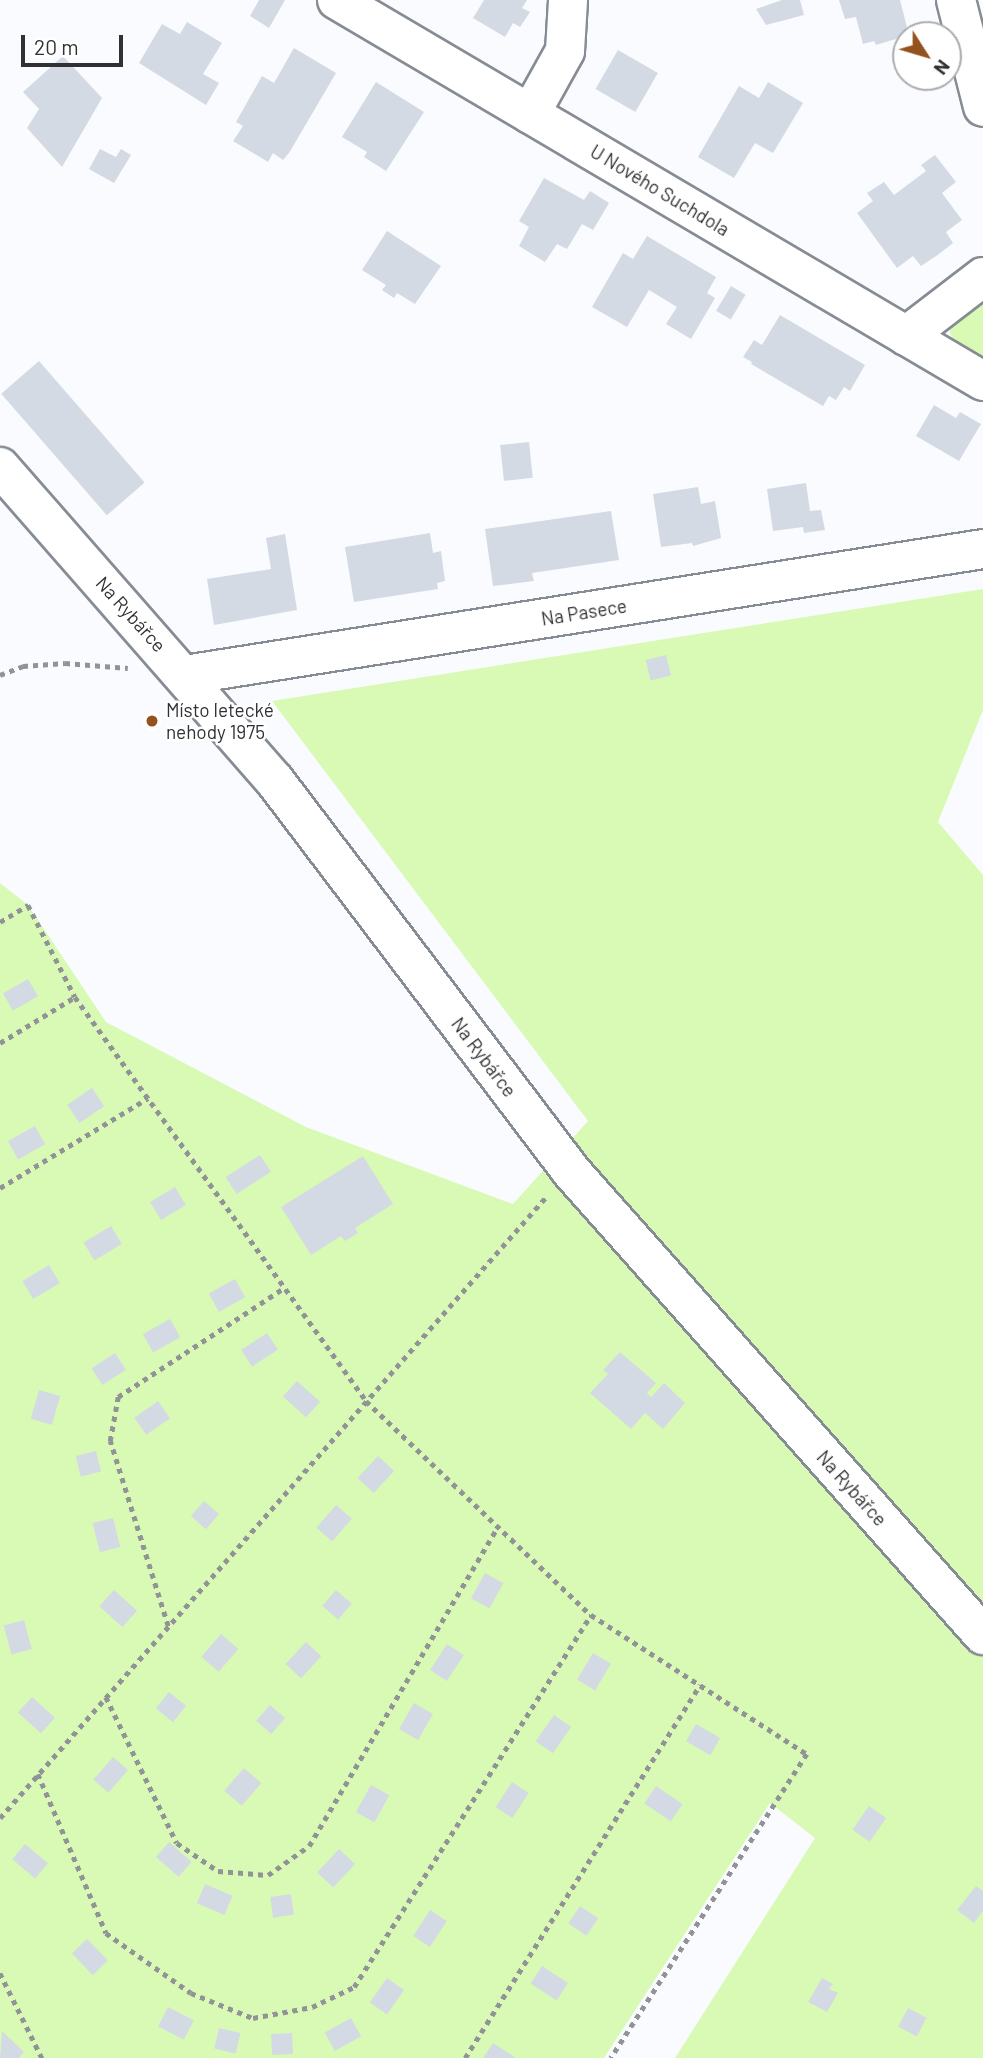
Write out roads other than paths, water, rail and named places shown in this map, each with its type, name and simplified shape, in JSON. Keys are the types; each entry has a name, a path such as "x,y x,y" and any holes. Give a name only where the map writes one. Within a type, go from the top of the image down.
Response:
{"street":[{"name":"U Nového Suchdola","path":"337,0 983,381"},
{"path":"530,114 565,51 568,0"},
{"path":"956,0 983,107"},
{"path":"906,336 983,277"},
{"name":"Na Rybářce","path":"0,467 185,675 275,781 570,1170 983,1635"},
{"name":"Na Pasece","path":"185,675 983,549"}],"place":[{"name":"Místo letecké nehody 1975","path":"152,721"}]}
